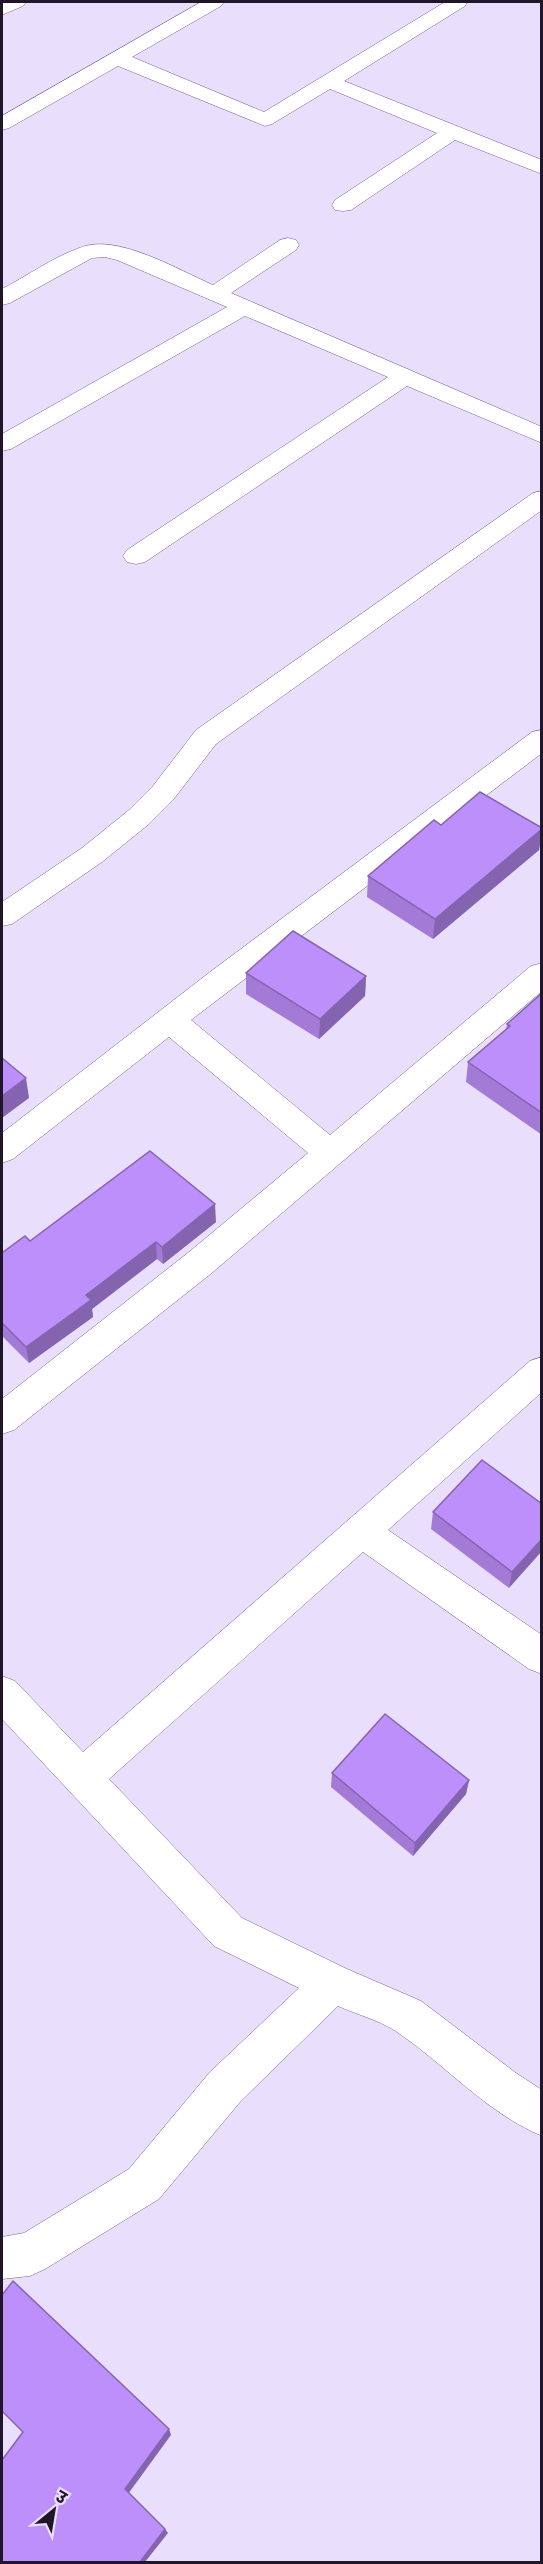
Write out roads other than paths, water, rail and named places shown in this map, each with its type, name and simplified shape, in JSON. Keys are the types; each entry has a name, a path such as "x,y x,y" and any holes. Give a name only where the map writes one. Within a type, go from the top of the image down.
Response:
{"street":[{"path":"2,9 16,2"},
{"path":"2,124 214,2"},
{"path":"116,58 265,120 458,2"},
{"path":"327,81 542,168"},
{"path":"343,205 453,132"},
{"path":"215,294 288,245"},
{"path":"2,298 87,252 105,250 125,255 542,436"},
{"path":"2,444 244,307"},
{"path":"136,556 404,377"},
{"path":"2,916 60,874 92,855 139,817 163,793 206,737 542,498"},
{"path":"2,1150 542,739"},
{"path":"2,1419 201,1262 542,974"},
{"path":"170,1020 329,1152"},
{"path":"82,1778 542,1371"},
{"path":"361,1531 542,1657"},
{"path":"2,1693 228,1932 333,1983 407,2015 501,2088 542,2115"},
{"path":"2,2259 30,2254 144,2184 225,2086 333,1983"}]}
